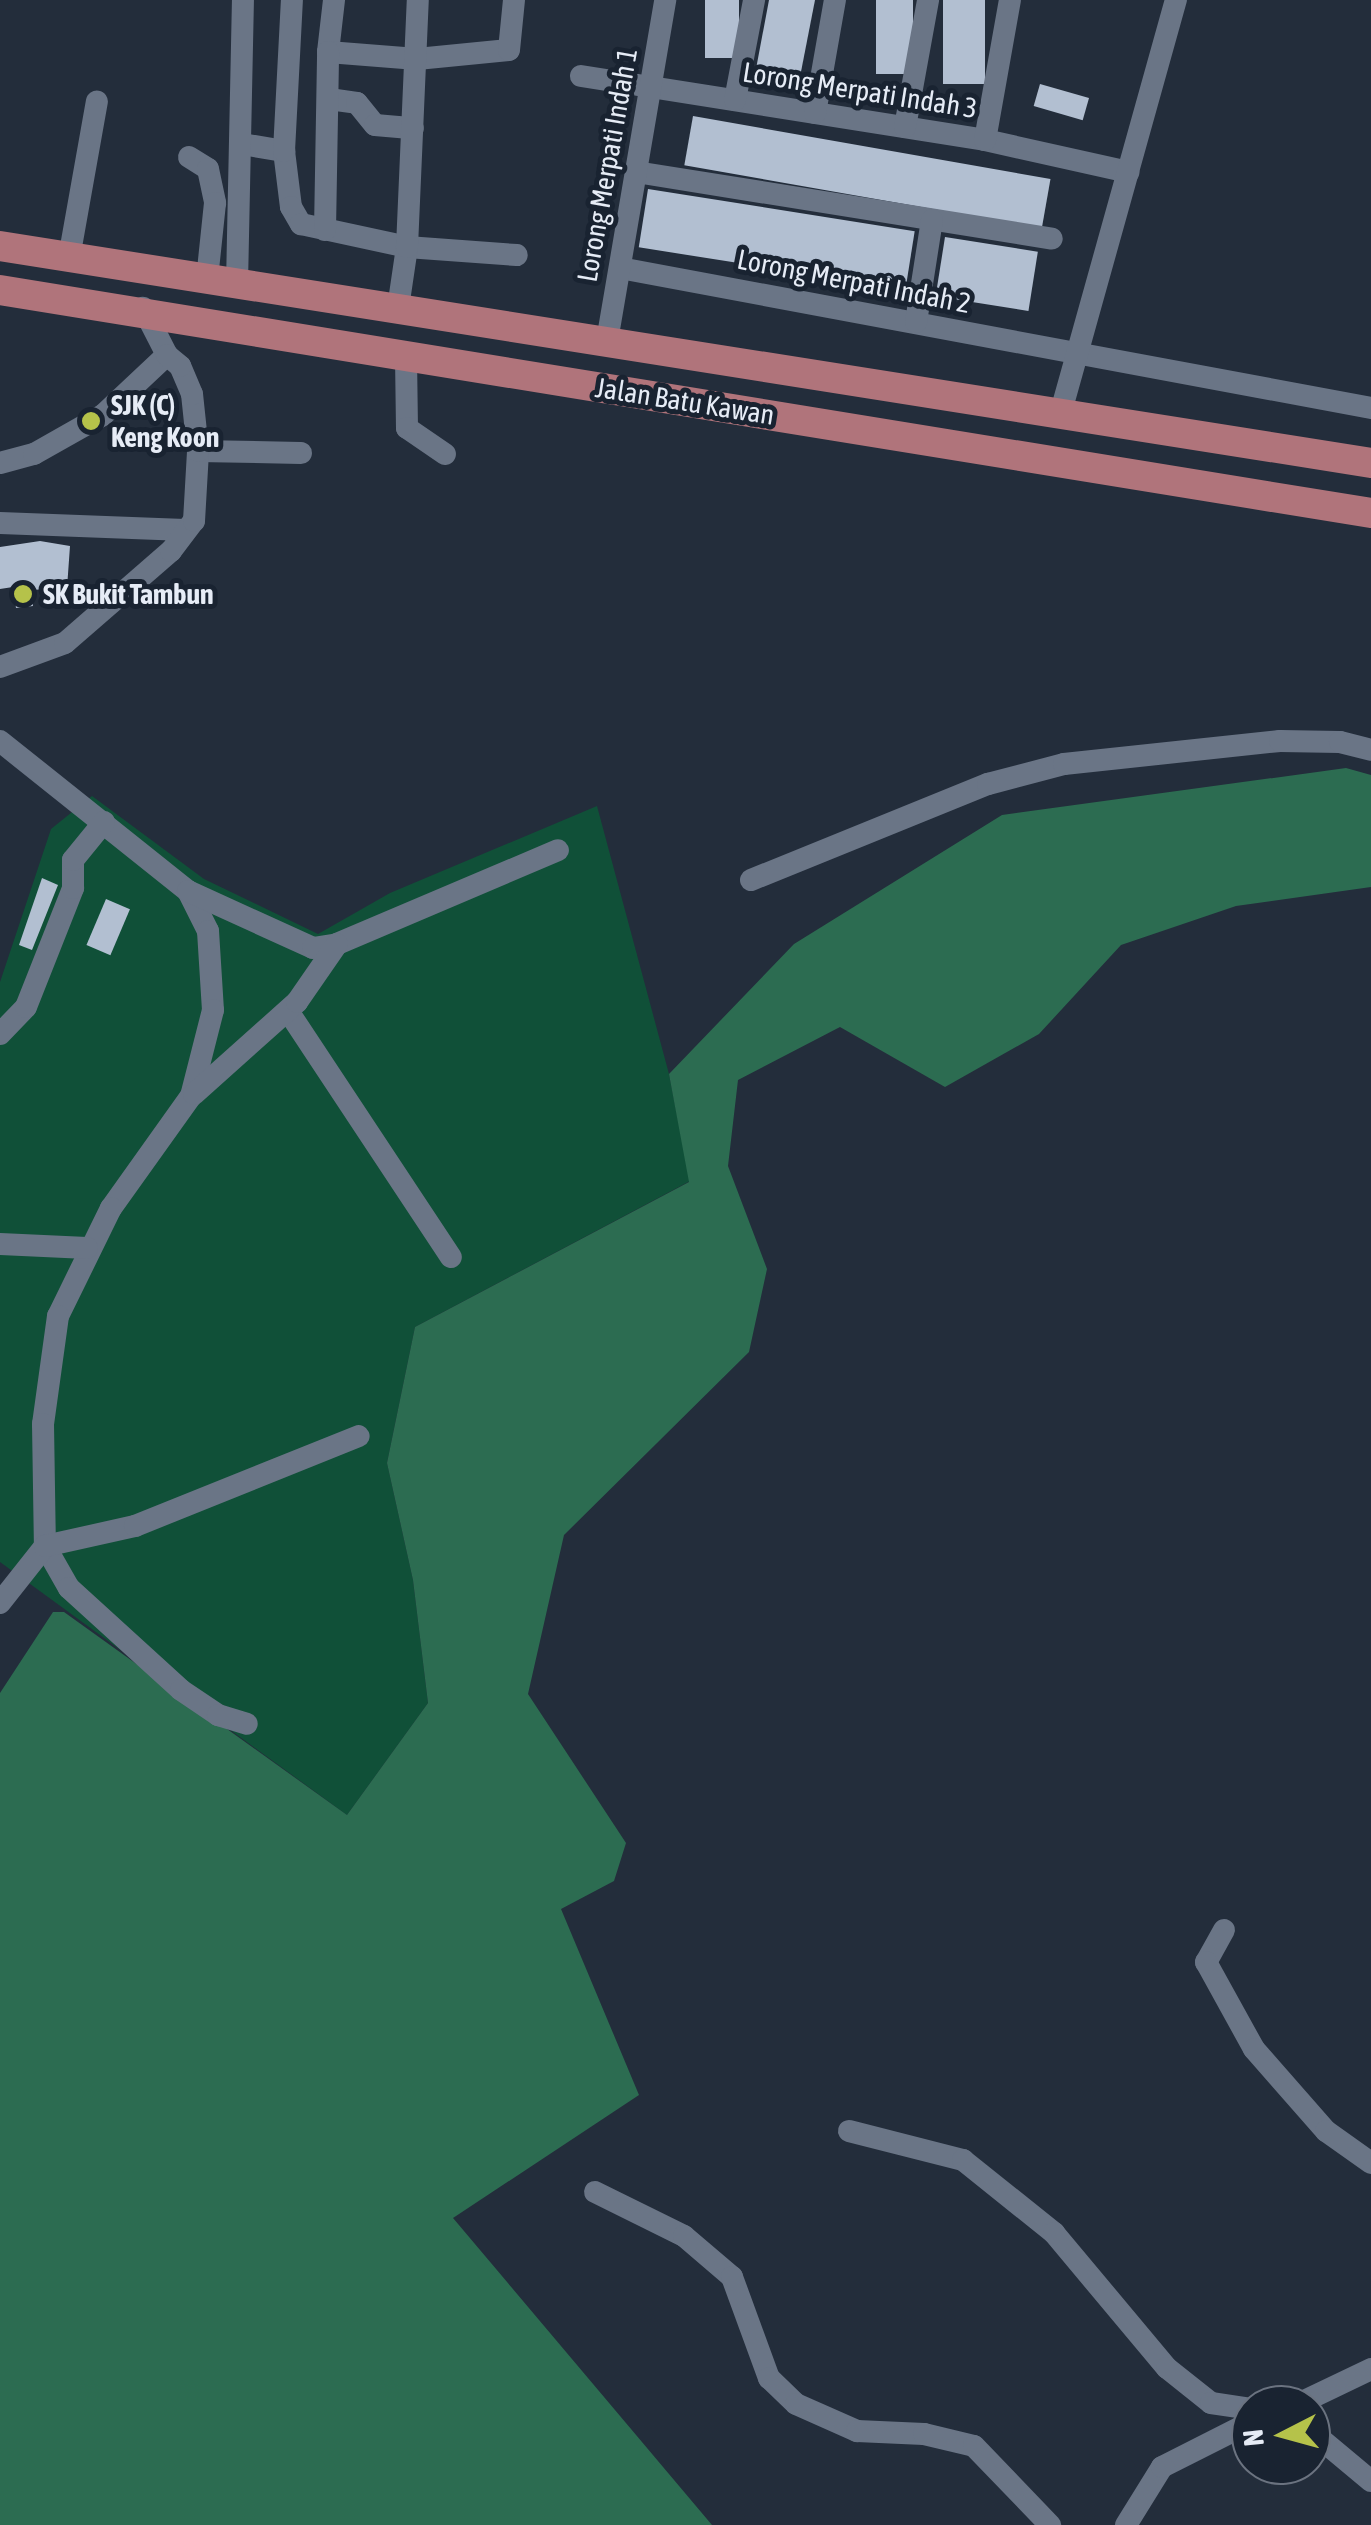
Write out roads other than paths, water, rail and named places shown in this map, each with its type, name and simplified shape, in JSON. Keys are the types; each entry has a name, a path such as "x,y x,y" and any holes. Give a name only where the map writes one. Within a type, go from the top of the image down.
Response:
{"main road":[{"name":"Jalan Batu Kawan","path":"0,246 1371,463"},
{"name":"Jalan Batu Kawan","path":"0,290 143,308 406,357 1371,512"}],"street":[{"path":"237,284 243,0"},
{"path":"292,0 284,150 291,207 300,224 407,247 516,255"},
{"path":"325,230 328,52 334,0"},
{"path":"398,308 407,247 418,0"},
{"path":"328,52 417,59 509,50 514,0"},
{"name":"Lorong Merpati Indah 1","path":"607,341 666,0"},
{"path":"735,100 754,0"},
{"path":"815,113 835,0"},
{"path":"905,127 928,0"},
{"path":"985,140 1010,0"},
{"path":"1060,415 1176,0"},
{"name":"Lorong Merpati Indah 3","path":"580,76 985,140 1128,172"},
{"path":"329,100 357,104 375,125 413,128"},
{"path":"69,258 97,101"},
{"path":"242,144 284,150"},
{"path":"189,157 208,169 215,203 206,279"},
{"path":"636,172 1052,239"},
{"path":"916,322 932,220"},
{"name":"Lorong Merpati Indah 2","path":"620,268 1371,408"},
{"path":"0,666 64,643 170,551 197,504 198,451 192,394 143,308"},
{"path":"0,463 79,431 167,355"},
{"path":"406,357 407,428 445,454"},
{"path":"198,451 301,453"},
{"path":"0,523 185,530"},
{"path":"0,741 188,891 314,948 336,944 558,850"},
{"path":"752,880 988,784 1064,764 1280,741 1340,742 1371,750"},
{"path":"0,1034 26,1007 74,888 72,860 104,822"},
{"path":"188,891 208,931 215,978 191,1096"},
{"path":"247,1724 218,1715 181,1690 69,1588 45,1546 49,1350 87,1248 191,1096 288,1011 336,944"},
{"path":"288,1011 450,1257"},
{"path":"0,1244 87,1248"},
{"path":"0,1603 45,1546 135,1526 358,1436"},
{"path":"1224,1930 1206,1962 1254,2049 1326,2131 1371,2163"},
{"path":"850,2131 963,2160 1054,2233 1168,2368 1211,2403 1231,2406"},
{"path":"595,2192 684,2236 732,2277 769,2378 796,2404 857,2431 924,2434 974,2446 1050,2525"},
{"path":"1331,2388 1371,2369"},
{"path":"1126,2525 1162,2467 1231,2432"},
{"path":"1331,2447 1371,2480"}],"place":[{"name":"SJK (C) Keng Koon","path":"91,421"},
{"name":"SK Bukit Tambun","path":"23,594"}]}
